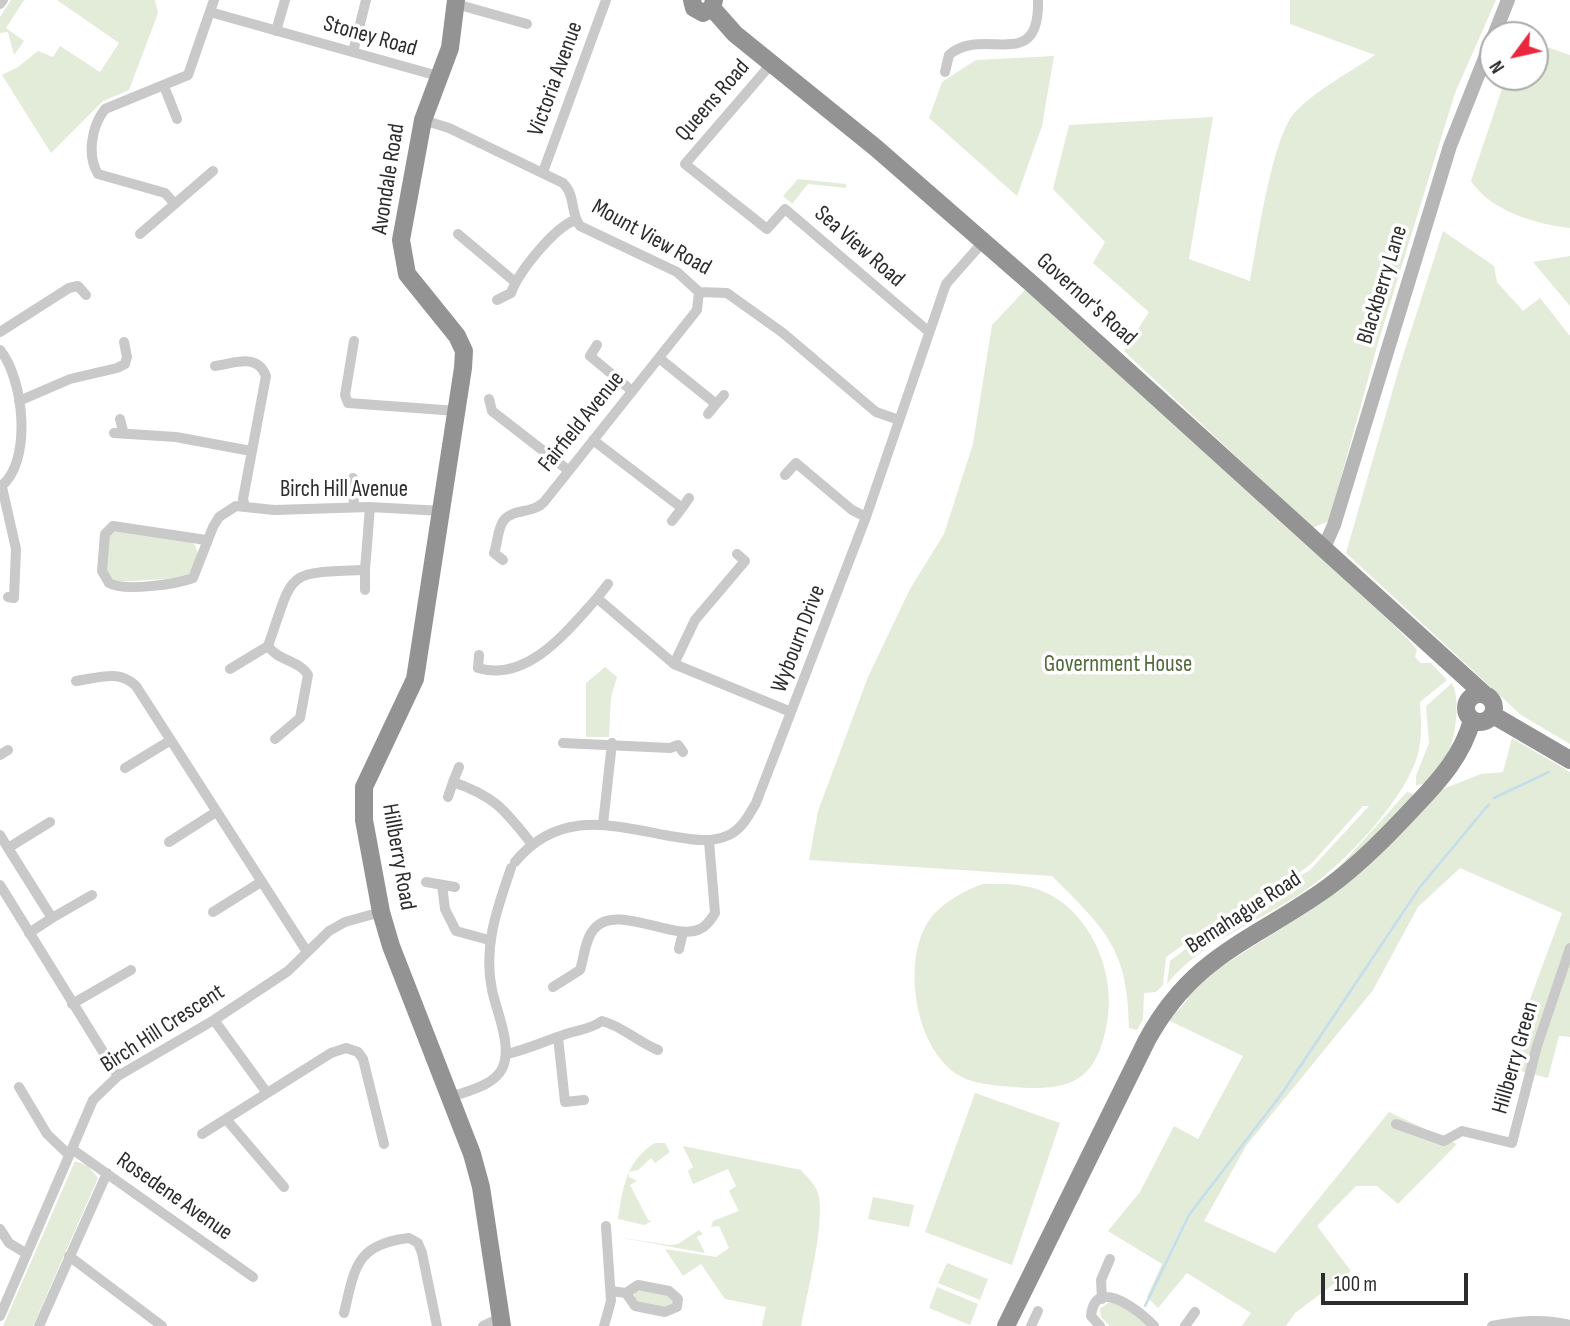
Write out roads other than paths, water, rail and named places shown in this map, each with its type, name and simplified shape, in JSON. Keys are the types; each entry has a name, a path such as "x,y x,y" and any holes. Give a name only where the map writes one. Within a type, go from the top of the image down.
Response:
{"highway":[{"path":"692,0 694,8 699,12 713,4"},
{"name":"Avondale Road","path":"456,2 450,48 422,120 405,209 402,253 410,280 457,336 464,351"},
{"name":"Governor's Road","path":"713,4 735,34 983,242 1485,695"},
{"name":"Hillberry Road","path":"464,351 443,511 415,679 364,787 364,821 381,912 403,979 451,1097 481,1187 501,1322"},
{"name":"Governor's Road","path":"1420,638 1455,677 1467,702"},
{"path":"1477,694 1485,695 1493,701 1493,715 1483,723 1472,720 1467,713 1467,702 1477,694"},
{"path":"1493,715 1570,760"},
{"name":"Bemahague Road","path":"1006,1326 1147,1040 1171,1002 1208,962 1328,887 1363,859 1451,765 1472,720"}],"main road":[{"name":"Blackberry Lane","path":"1323,550 1334,525 1453,135 1507,0"}],"street":[{"path":"0,5 3,0"},
{"path":"175,204 165,193 98,174 90,161 97,125 105,109 188,75 214,0"},
{"path":"276,31 285,0"},
{"path":"352,52 366,0"},
{"name":"Victoria Avenue","path":"543,172 606,0"},
{"path":"945,72 949,55 959,48 1013,45 1030,38 1037,24 1038,0"},
{"path":"456,2 527,24"},
{"name":"Stoney Road","path":"210,12 438,76"},
{"name":"Queens Road","path":"767,229 684,164 772,63"},
{"path":"164,86 177,119"},
{"name":"Mount View Road","path":"422,120 449,128 543,172 568,188 575,220 589,232 677,272 699,292 727,293 755,311 876,412 900,420"},
{"path":"140,234 213,171"},
{"name":"Sea View Road","path":"767,229 785,209 928,331"},
{"path":"498,300 511,293 515,282 560,227 575,220"},
{"path":"458,234 515,282"},
{"name":"Wybourn Drive","path":"709,841 730,835 744,824 756,803 866,517 946,284 983,242"},
{"path":"0,332 69,288 78,286 86,295"},
{"name":"Fairfield Avenue","path":"503,560 494,553 505,519 513,513 540,506 697,310 699,292"},
{"path":"354,340 345,395 348,403 457,411"},
{"path":"19,406 70,379 117,368 125,363 127,357 124,342"},
{"path":"582,366 597,345"},
{"path":"0,350 16,377 19,406 16,464 12,476 1,487 16,549 14,598 8,597"},
{"path":"590,356 632,391"},
{"path":"659,358 716,404"},
{"name":"Birch Hill Avenue","path":"215,366 253,360 262,366 267,376 243,499 245,506 274,510 370,507 443,511"},
{"path":"708,414 724,395"},
{"path":"489,399 492,411 568,470"},
{"path":"120,419 118,432 176,437 251,452"},
{"path":"593,440 682,508"},
{"path":"785,475 798,460 852,510 866,517"},
{"path":"353,478 354,507"},
{"path":"672,521 689,498"},
{"path":"206,540 119,524 105,534 102,571 106,580 114,586 181,583 193,578 206,540 219,517 236,506 245,506"},
{"path":"365,590 370,507"},
{"path":"674,664 695,620 746,561 737,554"},
{"path":"230,669 268,646 290,586 297,576 309,572 365,570"},
{"path":"479,655 478,668 498,670 547,653 608,584"},
{"path":"597,598 674,664 791,712"},
{"path":"268,646 274,655 305,669 308,675 300,718 275,739"},
{"path":"76,681 116,675 128,677 307,952"},
{"path":"125,768 171,740"},
{"path":"563,743 612,743 670,748 678,745 683,751"},
{"path":"603,824 612,743"},
{"path":"448,797 459,766"},
{"path":"453,782 484,793 507,812 531,843"},
{"path":"169,842 216,811"},
{"path":"8,848 50,822"},
{"path":"451,1097 490,1082 501,1070 507,1054 491,987 489,940 513,865 531,843 575,825 603,824 709,841 715,913 697,931 683,932 621,920 596,926 590,935 580,970 554,987"},
{"path":"0,835 52,918"},
{"path":"213,912 261,881"},
{"path":"426,882 455,887"},
{"path":"0,885 118,1076"},
{"path":"442,885 445,909 456,931 489,940"},
{"path":"29,933 92,895"},
{"name":"Birch Hill Crescent","path":"0,1316 93,1100 118,1076 214,1020 288,971 329,931 345,922 381,912"},
{"path":"678,949 683,932"},
{"name":"Hillberry Green","path":"1396,1124 1444,1141 1462,1131 1512,1143 1537,1046 1570,948"},
{"path":"72,1004 131,970"},
{"path":"214,1020 267,1093"},
{"path":"507,1054 535,1048 558,1037 585,1032 602,1021 615,1024 621,1031 658,1050"},
{"path":"558,1037 565,1102 584,1100"},
{"path":"202,1134 331,1053 341,1048 352,1048 363,1059 384,1144"},
{"name":"Rosedene Avenue","path":"19,1087 47,1134 107,1173 253,1277"},
{"path":"226,1119 284,1187"},
{"path":"39,1326 107,1173"},
{"path":"604,1326 611,1291 606,1226"},
{"path":"0,1230 9,1243 27,1254"},
{"path":"344,1313 355,1270 362,1255 378,1245 409,1238 418,1243 422,1253 437,1326"},
{"path":"69,1256 163,1326"},
{"path":"1100,1326 1091,1312 1102,1299 1101,1280 1110,1259"},
{"path":"611,1291 626,1293 638,1285 669,1291 678,1299 677,1307 664,1311 635,1306 626,1293"},
{"path":"1102,1299 1124,1300 1154,1326"},
{"path":"1185,1326 1195,1312"},
{"path":"1492,1326 1523,1321 1556,1321 1570,1325"},
{"path":"483,1326 501,1322"}],"waterway":[{"path":"1494,798 1549,772"},
{"path":"1145,1306 1189,1215 1283,1092 1420,887 1489,804"}],"park label":[{"name":"Government House","path":"1118,665"}]}
